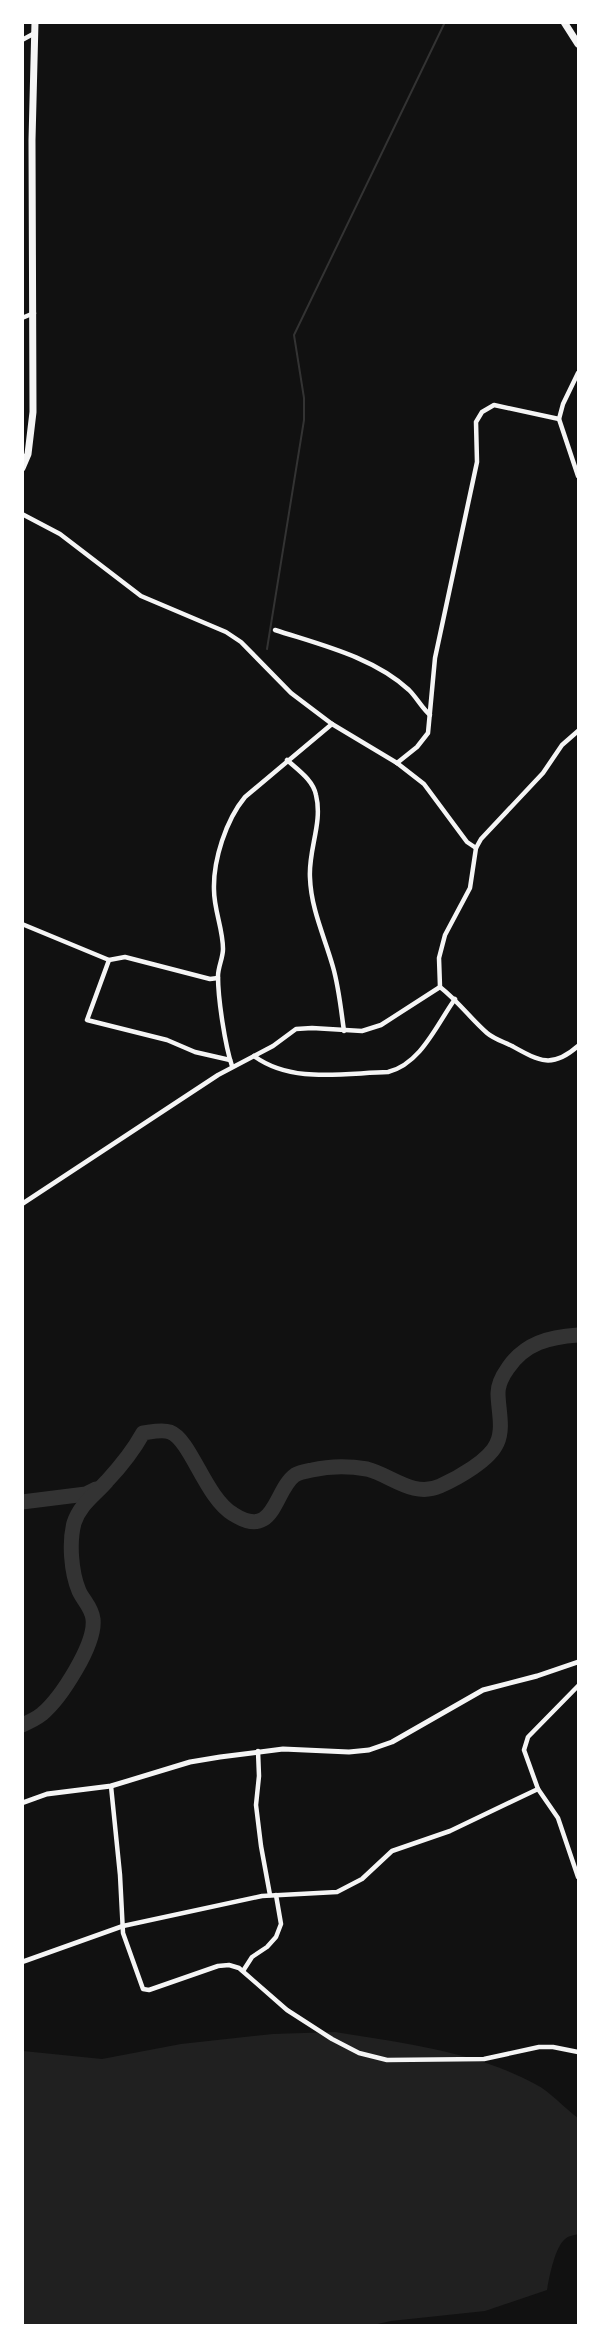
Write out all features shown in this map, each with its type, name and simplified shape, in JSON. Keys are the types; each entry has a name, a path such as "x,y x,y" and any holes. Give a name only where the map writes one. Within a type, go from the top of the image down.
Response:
{"main road":[{"path":"22,468 27,454 33,412 32,140 35,22"},
{"path":"564,22 579,44"}],"street":[{"path":"22,40 33,34"},
{"path":"22,318 34,313"},
{"path":"579,373 563,404 559,419 579,477"},
{"path":"397,763 417,747 429,733 435,658 477,462 476,422 482,412 494,405 559,419"},
{"path":"22,514 60,534 141,596 226,632 241,642 291,693 332,724 397,763 424,784 467,842 476,848"},
{"path":"275,630 361,659 410,691 430,715"},
{"path":"232,1066 226,1044 218,978 223,952 222,928 214,892 215,872 226,826 235,808 245,796 332,724"},
{"path":"579,731 562,745 543,773 481,839 476,848 470,888 445,935 439,958 440,987 455,999 489,1035 533,1058 556,1061 579,1046"},
{"path":"287,760 310,781 316,794 318,818 310,878 318,923 340,995 344,1031"},
{"path":"22,924 108,960 126,957 210,979 218,978"},
{"path":"108,960 87,1020 168,1040 195,1053 230,1060"},
{"path":"22,1204 232,1066 273,1046 296,1029 344,1031 362,1030 381,1025 440,987"},
{"path":"254,1056 262,1062 287,1072 310,1074 388,1072 399,1069 434,1033 455,999"},
{"path":"22,1803 47,1794 111,1786 190,1762 258,1751 289,1749 349,1752 369,1750 392,1742 483,1690 579,1662"},
{"path":"579,1686 525,1742 526,1758 538,1789 558,1818 579,1877"},
{"path":"243,1971 252,1957 267,1947 276,1937 281,1924 261,1846 256,1805 259,1776 258,1751"},
{"path":"111,1786 123,1933 143,1989 149,1990 218,1966 229,1965 239,1968 287,2010 332,2039 359,2053 387,2060 484,2059 553,2047 579,2052"},
{"path":"22,1962 123,1926 273,1895 337,1892 362,1879 392,1851 450,1831 538,1789"}],"shaded area":[{"path":"335,2032 437,2050 487,2064 541,2087 578,2118 578,2234 566,2238 561,2243 553,2263 547,2290 485,2311 373,2325 23,2326 23,2051 102,2059 181,2044 273,2034"}],"waterway":[{"path":"267,649 304,420 304,398 294,335 445,22"},
{"path":"22,1725 42,1714 50,1706 76,1670 89,1642 93,1619 74,1575 71,1548 74,1523 84,1505 122,1464 143,1433 167,1431 178,1437 223,1506 247,1521 257,1521 266,1517 295,1475 319,1469 340,1467 367,1469 411,1487 430,1489 440,1486 481,1462 497,1443 500,1431 499,1386 504,1374 515,1359 539,1343 557,1337 578,1335"},
{"path":"22,1502 86,1494 96,1489"}]}
